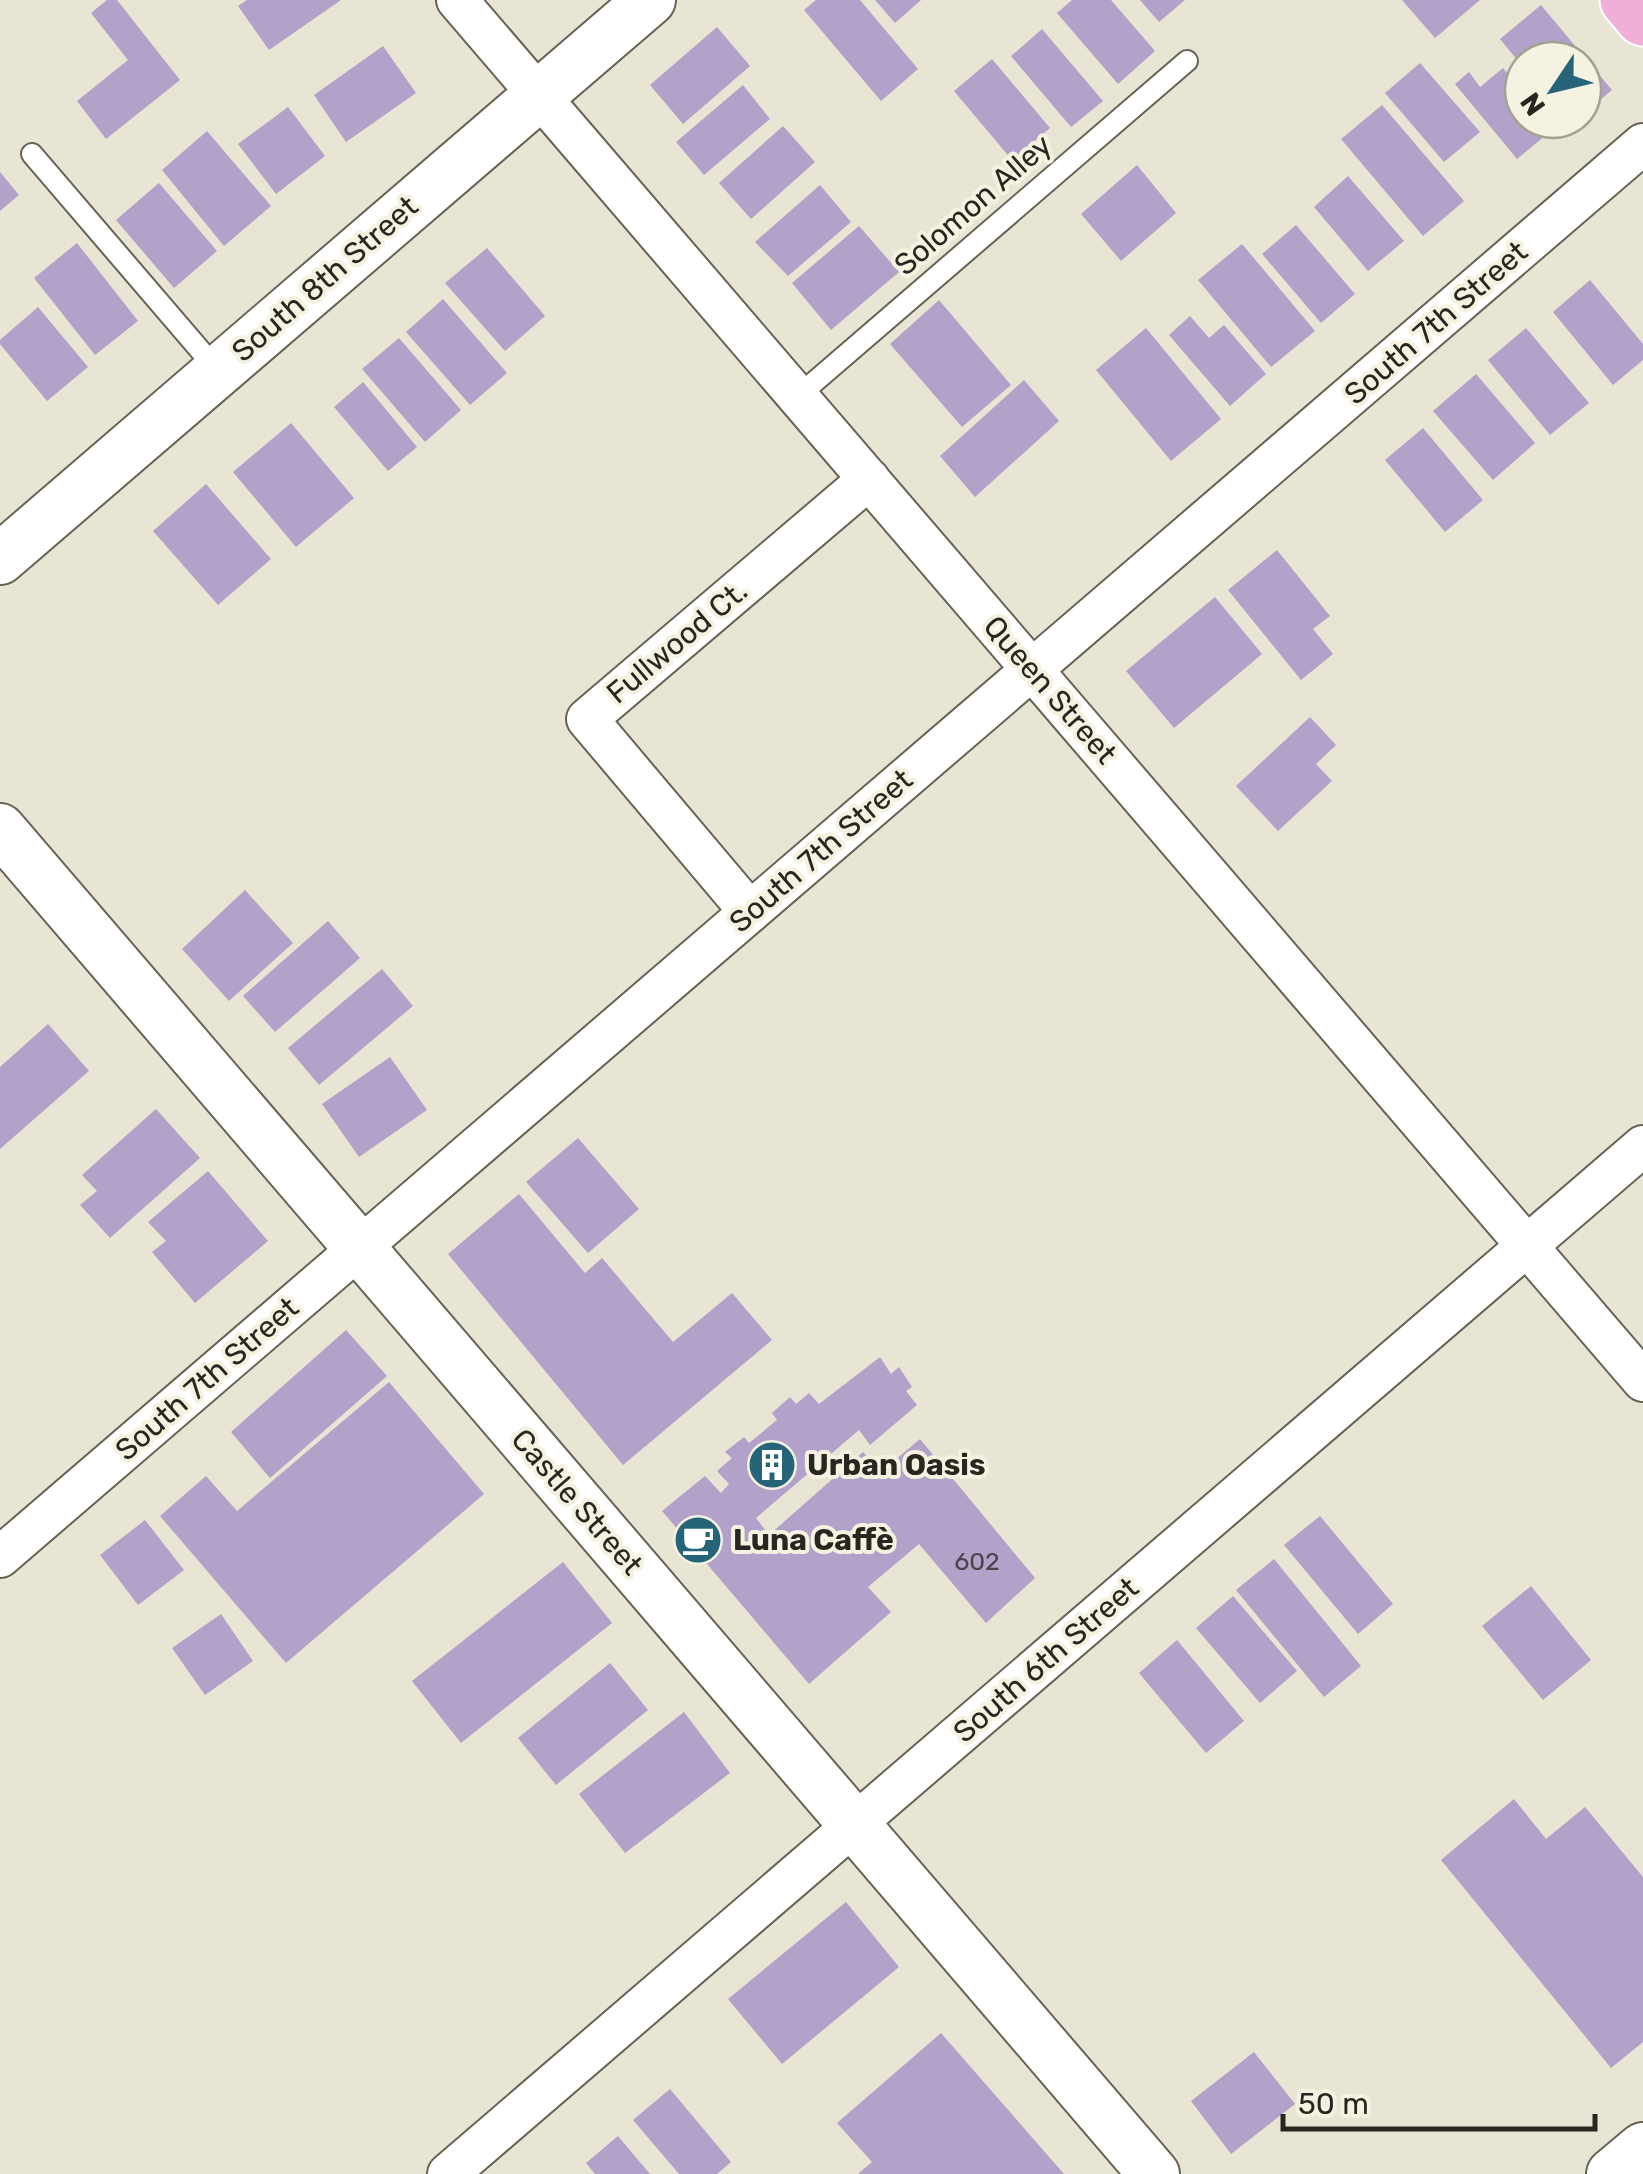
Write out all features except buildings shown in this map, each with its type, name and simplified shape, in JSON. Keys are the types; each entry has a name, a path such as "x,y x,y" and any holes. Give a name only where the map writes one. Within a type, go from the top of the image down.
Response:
{"main road":[{"path":"1628,0 1643,18"}],"street":[{"name":"Queen Street","path":"457,0 1643,1381"},
{"name":"South 8th Street","path":"0,559 650,0"},
{"name":"South 7th Street","path":"0,1558 1643,144"},
{"name":"Fullwood Ct.","path":"750,912 587,718 869,479"},
{"name":"Castle Street","path":"0,829 1154,2174"},
{"name":"South 6th Street","path":"448,2174 1643,1146"},
{"path":"1612,2174 1643,2148"}],"lane":[{"name":"Solomon Alley","path":"798,396 1187,61"},
{"path":"32,154 218,371"}],"place":[{"name":"Urban Oasis","path":"772,1465"},
{"name":"Luna Caffè","path":"698,1540"}]}
